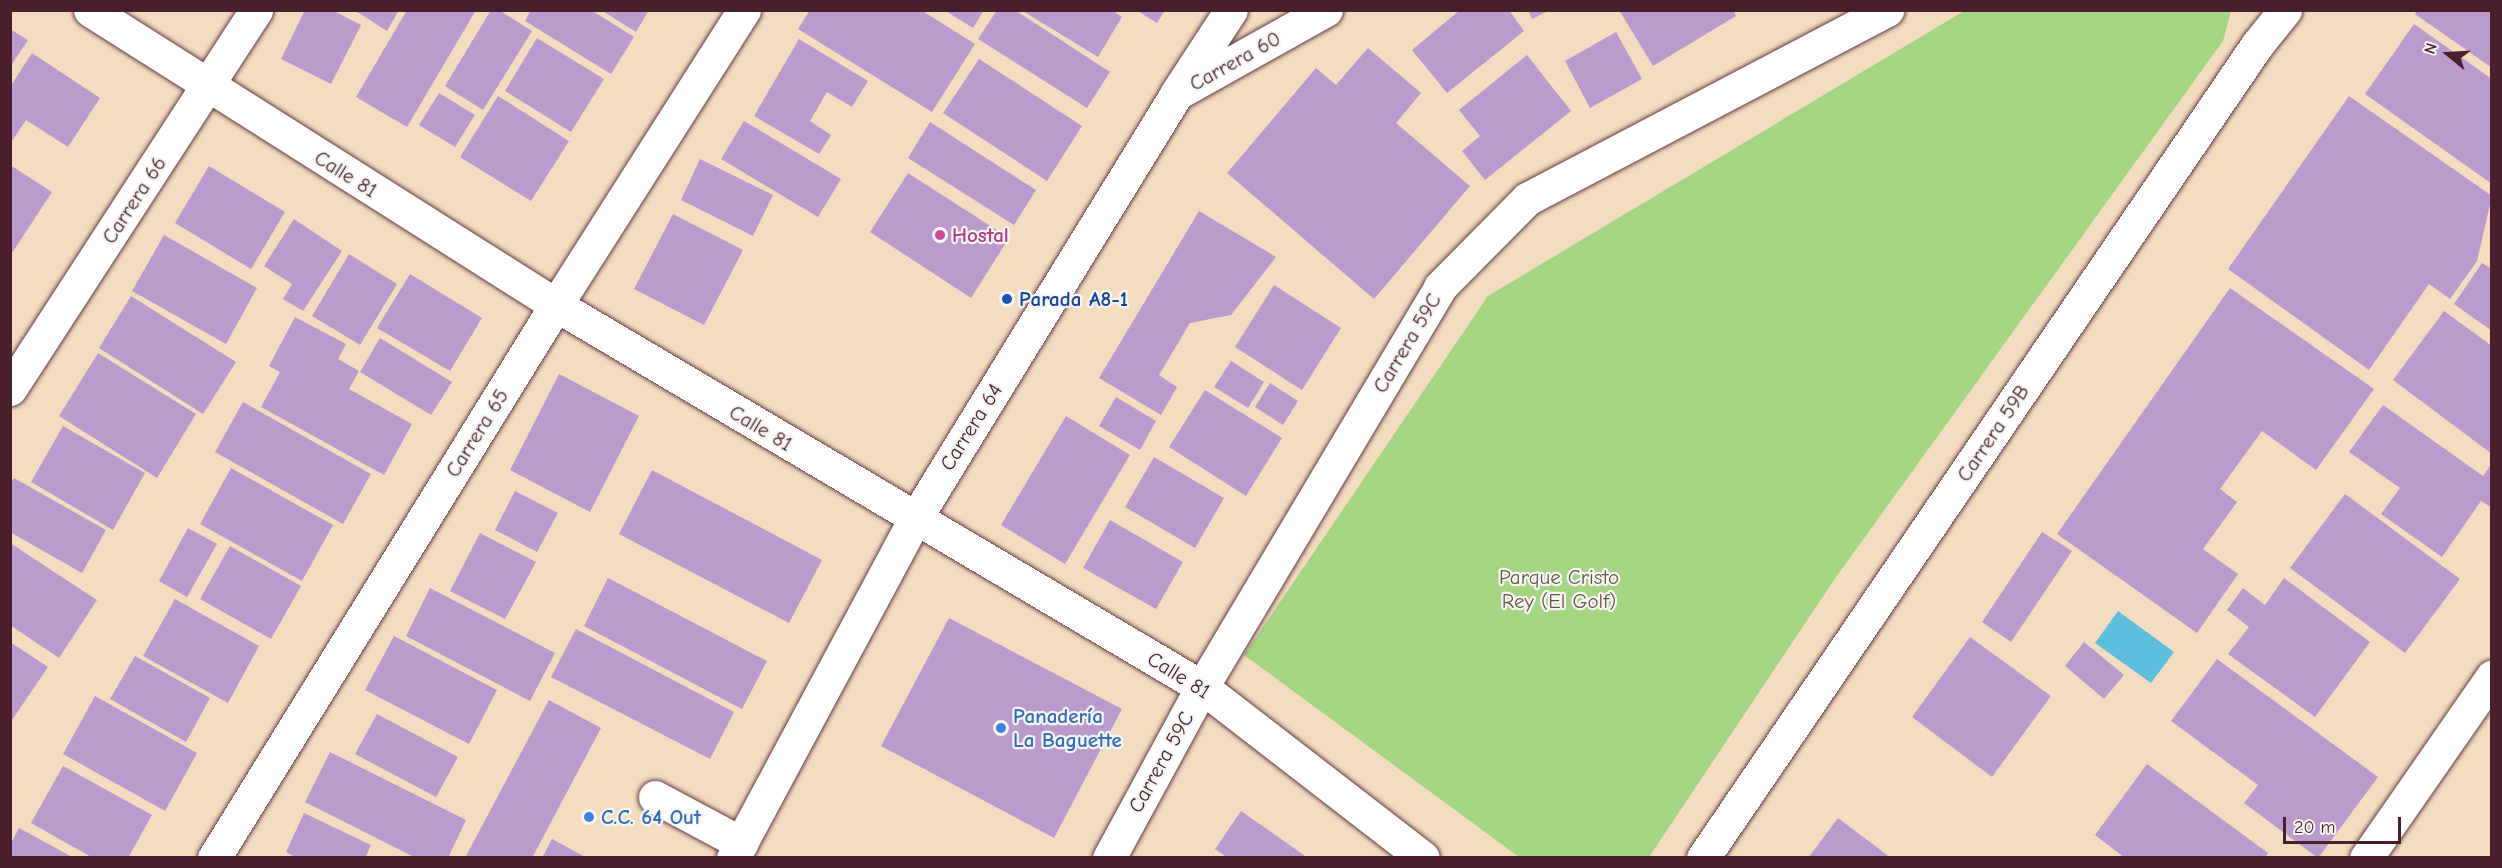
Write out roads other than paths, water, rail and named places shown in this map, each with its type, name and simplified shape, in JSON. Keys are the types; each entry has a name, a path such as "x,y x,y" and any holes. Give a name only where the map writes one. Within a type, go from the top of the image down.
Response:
{"street":[{"name":"Calle 81","path":"90,10 208,87 556,305 1202,687 1423,858"},
{"name":"Carrera 66","path":"10,389 256,10"},
{"name":"Carrera 65","path":"214,858 556,305 744,10"},
{"name":"Carrera 64","path":"737,850 915,519 1176,94 1232,10"},
{"name":"Carrera 60","path":"1176,94 1326,10"},
{"name":"Carrera 59C","path":"1109,858 1202,687 1440,287 1527,199 1887,10"},
{"path":"2258,10 2258,45"},
{"name":"Carrera 59B","path":"1703,858 2258,45 2285,10"},
{"path":"2366,858 2492,677"},
{"path":"656,797 737,850"}],"water":[{"path":"2118,611 2174,652 2151,683 2095,643"}],"place":[{"name":"Hostal","path":"940,235"},
{"name":"Parada A8-1","path":"1007,299"},
{"name":"Panadería La Baguette","path":"1001,728"},
{"name":"C.C. 64 Out","path":"589,817"}],"park label":[{"name":"Parque Cristo Rey (El Golf)","path":"1559,589"}]}
